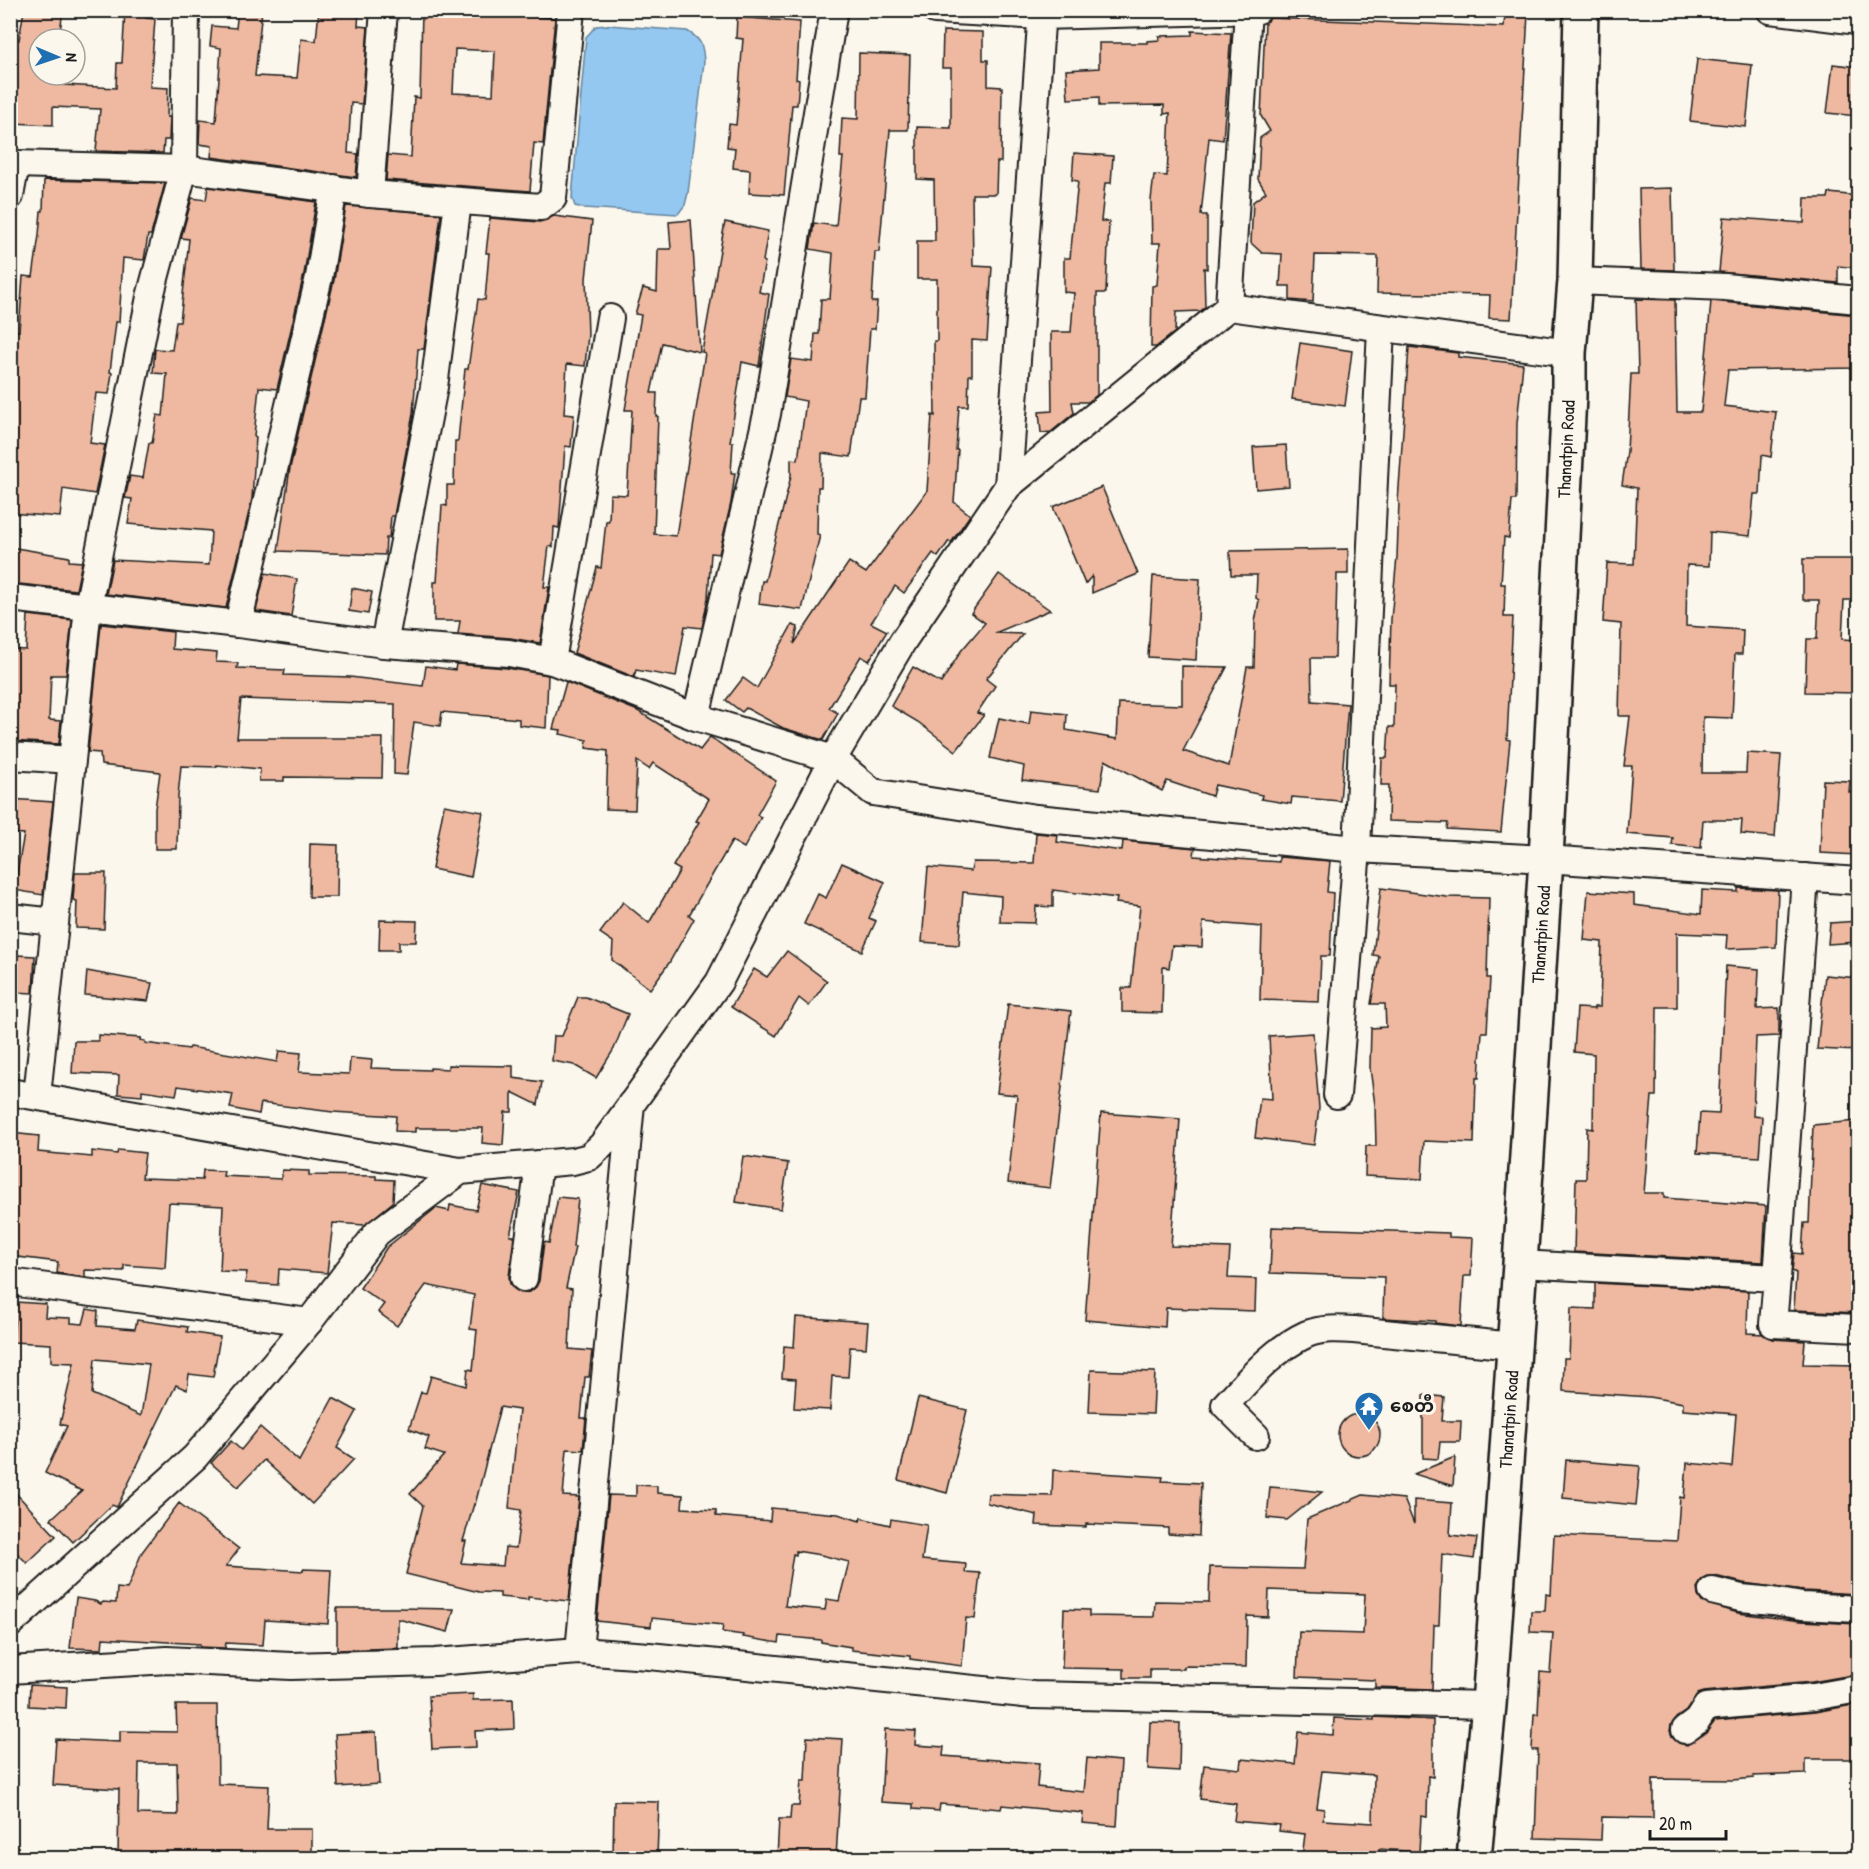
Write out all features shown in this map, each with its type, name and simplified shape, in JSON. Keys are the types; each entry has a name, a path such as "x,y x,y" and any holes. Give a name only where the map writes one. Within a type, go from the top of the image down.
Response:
{"main road":[{"name":"Thanatpin Road","path":"1474,1858 1489,1705 1520,1264 1545,859 1569,396 1569,353 1575,281 1581,10"}],"street":[{"path":"37,1096 88,608 150,297 184,169 186,10"},
{"path":"370,194 384,10"},
{"path":"10,196 13,164 184,169 370,194 540,207 553,198 571,10"},
{"path":"696,717 767,414 834,10"},
{"path":"935,10 1042,13 1258,10"},
{"path":"1770,10 1858,21"},
{"path":"1229,307 1248,11"},
{"path":"1008,486 1042,13"},
{"path":"238,624 319,277 334,188"},
{"path":"384,644 434,387 458,201"},
{"path":"1575,281 1725,287 1858,300"},
{"path":"10,1092 460,1171 573,1161 588,1157 602,1145 719,982 833,759 903,641 1008,486 1229,307 1569,353"},
{"path":"552,661 610,318"},
{"path":"1336,1095 1357,849 1381,328"},
{"path":"10,598 238,624 384,644 509,652 552,661 696,717 833,759 873,792 1036,818 1357,849 1545,859 1858,881"},
{"path":"10,756 72,760"},
{"path":"1805,877 1773,1324 1858,1328"},
{"path":"10,917 55,922"},
{"path":"579,1651 631,1104"},
{"path":"524,1278 539,1164"},
{"path":"10,1624 195,1457 309,1322 377,1233 460,1171"},
{"path":"1520,1264 1777,1278"},
{"path":"10,1282 309,1322"},
{"path":"1256,1436 1225,1405 1262,1366 1308,1334 1330,1329 1354,1330 1514,1346"},
{"path":"1712,1591 1741,1598 1773,1600 1802,1606 1858,1609"},
{"path":"10,1670 167,1660 291,1666 435,1662 579,1651 1033,1695 1489,1705"},
{"path":"1685,1730 1696,1721 1706,1707 1814,1697 1858,1689"}],"water":[{"path":"596,26 687,31 699,40 702,47 704,62 688,193 685,205 678,214 584,208 575,206 572,198 586,37"}],"building":[{"path":"24,10 63,10 61,27 27,27 27,87 116,88 117,63 122,63 125,10 147,10 146,18 155,19 150,87 168,88 169,140 164,140 163,153 96,151 100,109 53,107 53,125 12,123 10,57 13,39 19,40"},
{"path":"238,10 262,10 255,76 297,78 301,39 316,41 319,10 359,10 358,26 368,27 362,104 351,103 348,153 358,154 356,177 211,157 212,146 199,144 200,120 216,122 221,48 210,46 212,26 236,28"},
{"path":"422,10 456,10 456,13 555,18 543,144 534,143 530,191 386,180 388,155 411,157 414,97 420,98","holes":["455,49 495,51 493,95 453,93"]},
{"path":"1505,12 1528,13 1511,319 1489,318 1490,295 1377,293 1378,256 1315,255 1313,302 1290,300 1290,286 1280,286 1282,254 1262,253 1251,243 1253,202 1266,192 1258,179 1260,138 1270,131 1261,116 1265,23 1270,18 1504,27"},
{"path":"737,17 800,22 796,79 799,80 797,105 792,105 784,195 749,193 750,170 733,168 735,148 727,147 729,124 736,125 743,39 736,38"},
{"path":"943,31 983,32 983,60 988,60 988,86 1002,87 1001,162 997,162 996,194 972,194 973,266 992,267 987,341 972,340 972,375 969,375 968,406 959,406 954,502 970,515 951,543 949,541 938,557 933,553 904,593 895,586 871,623 887,631 869,661 861,656 829,708 838,713 823,740 783,728 746,708 742,712 726,700 743,678 757,688 792,625 798,627 794,644 849,562 866,573 927,491 932,415 935,416 934,341 937,341 937,279 917,279 917,241 935,241 934,180 917,179 917,127 951,128 951,68 942,68"},
{"path":"1192,31 1231,33 1223,140 1209,138 1201,215 1207,215 1207,269 1204,268 1205,307 1201,311 1176,312 1175,332 1156,347 1151,347 1152,286 1157,285 1160,243 1152,243 1151,200 1154,175 1167,176 1170,113 1164,114 1164,105 1099,106 1099,97 1068,99 1066,70 1099,68 1099,43 1147,43 1147,41 1160,40 1159,36 1192,35"},
{"path":"859,53 910,55 908,130 890,130 879,252 875,252 872,302 877,302 875,329 870,329 865,397 859,397 851,457 822,453 821,487 818,487 817,534 820,535 802,610 759,604 762,581 765,581 791,476 791,459 798,460 806,401 785,397 791,359 813,362 815,334 819,334 821,299 830,299 833,253 810,249 814,223 836,226 843,157 840,157 842,118 858,119"},
{"path":"1697,59 1752,65 1746,127 1690,121"},
{"path":"1833,64 1858,67 1858,116 1827,113"},
{"path":"1074,153 1113,156 1111,183 1105,183 1101,221 1109,222 1106,293 1097,293 1097,395 1088,402 1072,402 1074,413 1051,432 1041,433 1039,412 1052,411 1051,332 1071,332 1074,293 1064,292 1064,258 1070,258 1078,181 1072,180"},
{"path":"44,180 165,183 151,235 148,235 144,260 123,258 119,322 116,322 109,394 96,393 90,443 105,445 95,494 63,489 60,517 10,513 10,376 13,330 19,331 23,276 33,277 41,211 43,211"},
{"path":"208,187 316,202 304,274 277,389 259,387 254,436 256,437 252,499 226,608 106,594 113,560 209,565 211,531 128,524 132,499 125,498 130,476 143,478 157,415 163,416 167,374 153,373 155,349 172,350 176,322 180,322 189,239 181,238 192,198 206,200"},
{"path":"1672,188 1674,270 1641,269 1639,189"},
{"path":"1829,193 1858,196 1858,268 1838,266 1838,283 1719,272 1724,217 1804,223 1805,198 1828,198"},
{"path":"346,206 441,214 424,349 418,349 413,414 394,516 391,516 385,555 278,551 290,468 334,280"},
{"path":"554,216 592,221 586,279 588,334 585,366 567,364 564,414 574,415 571,447 565,446 559,528 554,527 553,547 549,546 544,587 549,587 540,643 458,634 460,621 434,621 434,582 437,582 442,505 447,506 447,485 454,485 455,441 458,441 465,369 468,369 478,299 485,300 489,253 486,253 490,218 540,222"},
{"path":"691,220 700,352 662,343 651,393 657,393 656,416 658,416 654,534 676,536 705,353 702,352 725,222 768,231 759,292 769,294 759,366 742,362 730,442 733,442 731,473 735,473 731,503 719,554 711,553 708,598 702,628 685,626 676,677 636,670 634,677 574,653 597,567 601,568 606,521 609,521 610,494 627,495 632,410 625,410 641,315 635,314 643,288 657,292 658,249 671,249 669,222"},
{"path":"1636,299 1675,300 1677,412 1701,412 1711,301 1858,315 1858,368 1728,370 1724,406 1776,412 1771,457 1762,455 1760,494 1754,494 1750,536 1710,532 1709,566 1687,565 1686,626 1743,630 1742,654 1735,654 1732,718 1703,717 1702,773 1746,773 1747,753 1781,755 1775,837 1741,834 1742,820 1703,820 1701,848 1672,845 1673,838 1627,834 1632,766 1624,766 1630,716 1619,716 1621,624 1603,622 1607,563 1634,564 1637,488 1622,485 1627,451 1631,374 1638,374"},
{"path":"1300,343 1352,351 1345,406 1292,399"},
{"path":"1409,347 1458,353 1458,357 1523,364 1517,423 1516,500 1512,500 1509,538 1504,537 1501,584 1505,584 1504,617 1513,617 1507,739 1510,740 1501,832 1447,829 1448,823 1388,821 1389,785 1381,785 1382,758 1387,758 1389,727 1394,727 1395,684 1389,684 1391,619 1397,557 1398,501"},
{"path":"1286,445 1289,486 1256,489 1253,447"},
{"path":"1102,487 1138,574 1092,593 1092,576 1085,584 1053,507"},
{"path":"10,547 69,557 69,561 82,562 76,590 10,583"},
{"path":"1348,549 1348,574 1337,574 1335,658 1311,658 1312,701 1348,704 1340,801 1292,797 1291,804 1261,799 1262,795 1215,785 1212,796 1167,781 1162,791 1105,760 1100,789 1022,780 1024,766 990,758 999,718 1029,724 1031,710 1067,714 1066,730 1117,739 1119,703 1182,705 1182,666 1227,667 1183,751 1229,766 1247,667 1254,667 1255,622 1259,600 1256,598 1257,575 1231,575 1230,551"},
{"path":"1803,559 1858,559 1858,600 1844,600 1842,639 1858,640 1858,693 1805,692 1807,639 1817,639 1819,600 1803,600"},
{"path":"265,573 297,579 291,616 256,611"},
{"path":"999,574 1050,610 995,633 1023,634 986,679 995,686 977,713 984,715 956,751 918,722 891,706 913,667 941,683 961,651 985,623 971,613"},
{"path":"1153,576 1200,579 1196,660 1148,657"},
{"path":"352,588 372,592 368,614 349,611"},
{"path":"28,615 72,620 66,675 51,675 49,720 61,721 59,744 10,741 10,649 26,650"},
{"path":"101,624 173,632 172,649 217,653 216,662 238,663 237,668 285,670 284,675 350,677 423,686 426,666 455,670 456,664 507,668 548,675 546,728 519,725 519,719 442,712 440,726 414,722 407,775 394,774 395,704 241,699 237,738 383,738 382,778 284,777 284,781 259,781 260,769 217,765 217,767 181,766 177,849 155,849 155,809 160,772 101,765 100,753 88,752"},
{"path":"566,682 638,711 700,750 710,737 776,781 757,815 761,817 744,848 732,841 689,915 694,919 669,963 650,989 612,960 613,942 600,933 623,902 649,923 680,870 673,866 699,822 696,821 709,799 653,763 649,769 637,761 635,810 606,809 608,751 586,748 587,740 560,734 561,730 553,729"},
{"path":"1823,780 1850,781 1849,792 1858,792 1858,855 1820,853"},
{"path":"10,799 53,802 43,895 14,890 24,834 10,833"},
{"path":"444,805 483,812 471,877 432,869"},
{"path":"1036,833 1058,835 1057,842 1122,851 1123,841 1195,848 1194,856 1279,862 1279,857 1330,861 1327,892 1333,893 1330,956 1321,956 1319,1002 1260,1000 1262,927 1203,922 1202,947 1172,946 1169,968 1163,967 1162,1013 1122,1012 1122,988 1131,988 1140,906 1116,903 1117,898 1053,890 1053,907 1036,906 1035,923 1000,922 1001,896 963,892 959,945 922,942 928,867 971,871 973,862 1034,863"},
{"path":"310,844 338,845 337,897 309,897"},
{"path":"842,863 885,882 869,918 876,921 862,951 804,924 818,894 826,898"},
{"path":"75,873 106,873 104,929 76,928 77,901 73,900"},
{"path":"1381,888 1447,897 1489,898 1487,978 1490,978 1487,1032 1482,1032 1479,1078 1476,1078 1474,1143 1424,1141 1422,1179 1365,1176 1366,1146 1376,1146 1375,1105 1370,1068 1371,1028 1386,1027 1385,1004 1371,1004 1379,956 1373,955"},
{"path":"1738,888 1778,890 1776,947 1726,949 1727,935 1677,933 1677,1007 1657,1007 1656,1096 1652,1096 1644,1193 1664,1193 1664,1198 1766,1206 1763,1262 1574,1252 1576,1179 1586,1179 1587,1128 1593,1129 1594,1054 1574,1052 1577,1008 1600,1007 1602,942 1584,940 1588,891 1634,894 1634,905 1701,914 1702,890 1738,892"},
{"path":"380,920 417,921 416,942 399,942 399,950 379,950"},
{"path":"1858,921 1858,942 1828,944 1830,923"},
{"path":"787,951 827,981 809,1006 799,998 776,1036 731,1007 754,969 767,977"},
{"path":"16,955 35,956 33,993 13,992"},
{"path":"1726,966 1759,969 1757,1009 1779,1008 1779,1036 1756,1037 1753,1116 1762,1117 1759,1157 1697,1153 1700,1113 1719,1114"},
{"path":"87,971 152,983 148,1001 85,995"},
{"path":"1825,975 1858,978 1858,1051 1817,1049"},
{"path":"578,997 586,997 628,1014 614,1049 596,1078 574,1065 552,1061 554,1036 562,1036"},
{"path":"1008,1004 1071,1011 1050,1188 1008,1183 1017,1095 997,1093"},
{"path":"1313,1033 1319,1108 1314,1145 1255,1138 1260,1098 1272,1099 1269,1036"},
{"path":"98,1035 141,1038 140,1040 145,1043 189,1049 190,1047 277,1062 279,1051 301,1053 299,1072 349,1074 350,1058 372,1060 371,1068 430,1070 430,1068 448,1069 448,1065 513,1066 513,1078 542,1082 538,1105 512,1092 512,1112 505,1112 503,1145 482,1143 483,1128 415,1128 415,1132 395,1131 396,1116 333,1112 261,1103 259,1114 230,1108 233,1094 178,1086 176,1095 142,1090 142,1096 118,1094 119,1075 72,1073 74,1041 98,1041"},
{"path":"1101,1113 1180,1119 1171,1246 1230,1248 1228,1278 1256,1279 1255,1311 1166,1308 1165,1327 1085,1320"},
{"path":"1857,1121 1858,1313 1794,1310 1796,1273 1792,1271 1794,1253 1802,1254 1804,1223 1809,1223 1813,1125"},
{"path":"10,1133 39,1136 38,1152 92,1157 92,1151 117,1154 118,1150 145,1153 142,1178 202,1180 203,1170 224,1171 223,1176 281,1179 282,1170 309,1171 309,1175 376,1176 376,1179 394,1180 393,1202 365,1225 333,1223 327,1273 279,1269 278,1285 245,1283 247,1272 220,1271 223,1206 169,1203 165,1268 124,1265 124,1271 85,1270 85,1277 57,1273 58,1262 10,1256"},
{"path":"743,1156 788,1163 781,1209 736,1202"},
{"path":"482,1185 519,1192 510,1236 514,1236 509,1277 510,1284 521,1293 530,1292 539,1281 544,1242 549,1243 558,1197 578,1199 573,1247 575,1247 566,1288 572,1289 569,1349 592,1351 589,1377 585,1377 581,1418 586,1418 583,1450 567,1449 563,1496 579,1497 569,1601 500,1597 500,1593 479,1592 406,1574 423,1506 410,1494 444,1455 425,1449 429,1437 409,1429 421,1392 426,1393 431,1376 466,1386 468,1369 473,1370 477,1330 470,1329 474,1295 426,1285 397,1326 378,1312 384,1304 360,1288 387,1247 436,1208 449,1211 450,1205 476,1210","holes":["500,1407 519,1410 509,1508 521,1510 516,1548 505,1547 503,1566 461,1563 466,1541 463,1541 475,1505"]},
{"path":"1272,1227 1449,1233 1449,1237 1473,1238 1471,1276 1464,1276 1461,1326 1435,1323 1435,1321 1383,1318 1384,1277 1270,1273"},
{"path":"1595,1283 1748,1291 1747,1333 1763,1334 1772,1339 1805,1341 1803,1364 1858,1365 1858,1594 1804,1591 1743,1583 1715,1576 1702,1580 1697,1588 1702,1602 1738,1613 1801,1621 1858,1624 1858,1674 1812,1682 1704,1692 1698,1694 1686,1711 1676,1718 1670,1731 1679,1743 1687,1745 1706,1733 1715,1721 1815,1712 1858,1704 1858,1759 1806,1759 1806,1774 1753,1776 1754,1778 1733,1780 1653,1779 1653,1818 1602,1817 1601,1840 1535,1838 1538,1750 1532,1750 1534,1714 1538,1714 1540,1672 1550,1673 1553,1633 1530,1632 1531,1611 1545,1611 1546,1594 1551,1595 1554,1535 1677,1541 1680,1497 1684,1498 1687,1463 1732,1467 1736,1414 1683,1410 1683,1403 1649,1397 1563,1391 1564,1358 1569,1358 1571,1308 1595,1309"},
{"path":"16,1302 46,1304 45,1317 71,1318 71,1323 83,1324 87,1309 98,1311 97,1326 135,1329 137,1320 188,1327 187,1332 220,1337 213,1377 189,1374 187,1390 176,1385 117,1507 112,1505 73,1542 51,1519 82,1491 45,1473 67,1426 60,1424 74,1363 51,1362 51,1344 13,1342","holes":["95,1359 149,1364 141,1416 92,1394"]},
{"path":"796,1317 868,1322 866,1348 850,1347 848,1377 832,1376 830,1410 794,1408 796,1379 782,1378 784,1346 794,1347"},
{"path":"1091,1370 1155,1372 1153,1414 1089,1412"},
{"path":"1423,1395 1444,1397 1442,1421 1461,1421 1460,1442 1440,1442 1438,1459 1423,1458"},
{"path":"333,1398 357,1411 337,1448 354,1459 312,1504 264,1460 238,1487 211,1463 231,1441 241,1450 260,1427 299,1461"},
{"path":"918,1398 967,1410 947,1493 898,1480"},
{"path":"1359,1414 1374,1420 1380,1435 1374,1450 1359,1456 1344,1450 1338,1435 1344,1420"},
{"path":"1455,1457 1453,1486 1414,1474"},
{"path":"1566,1460 1640,1466 1636,1505 1563,1498"},
{"path":"1053,1470 1163,1477 1162,1481 1201,1483 1199,1536 1168,1534 1168,1528 1086,1524 1086,1527 1036,1525 1037,1515 987,1503 988,1494 1052,1496"},
{"path":"636,1485 657,1486 657,1493 683,1495 682,1508 716,1510 716,1516 770,1521 771,1508 838,1514 860,1521 861,1518 890,1525 891,1519 927,1525 922,1560 966,1564 965,1572 980,1573 975,1619 966,1618 962,1666 910,1659 910,1656 851,1650 851,1647 821,1642 821,1640 780,1636 779,1643 743,1637 744,1635 722,1632 723,1625 652,1618 651,1627 597,1621 609,1495 636,1496","holes":["796,1551 849,1562 839,1601 827,1599 825,1610 785,1606 793,1554 796,1555"]},
{"path":"10,1487 56,1536 27,1563 10,1546"},
{"path":"1270,1487 1322,1492 1287,1520 1267,1518"},
{"path":"1363,1495 1404,1499 1414,1524 1414,1500 1452,1503 1450,1535 1477,1538 1474,1559 1442,1554 1439,1625 1434,1625 1432,1689 1375,1687 1375,1680 1297,1677 1299,1632 1363,1634 1365,1594 1269,1590 1268,1617 1247,1616 1246,1667 1184,1666 1184,1669 1150,1669 1150,1678 1124,1678 1124,1669 1062,1668 1064,1609 1089,1610 1089,1616 1154,1617 1155,1601 1209,1602 1210,1567 1303,1569 1307,1519"},
{"path":"179,1503 239,1549 226,1566 303,1571 303,1569 331,1570 328,1624 265,1620 263,1645 226,1643 225,1648 200,1647 200,1644 103,1638 102,1649 70,1648 76,1598 101,1604 103,1602 116,1603 117,1588 127,1589 142,1552"},
{"path":"337,1608 454,1609 448,1632 398,1619 398,1648 337,1650"},
{"path":"30,1685 67,1687 66,1708 29,1706"},
{"path":"473,1694 473,1700 513,1699 514,1729 475,1731 476,1747 432,1749 429,1696"},
{"path":"176,1705 217,1705 218,1784 269,1786 267,1829 312,1829 312,1858 118,1858 119,1789 53,1785 56,1739 120,1742 120,1731 177,1732","holes":["139,1763 177,1763 178,1815 138,1814"]},
{"path":"1374,1717 1433,1720 1433,1777 1428,1776 1427,1817 1421,1816 1419,1852 1379,1849 1378,1858 1302,1858 1305,1834 1279,1831 1280,1825 1234,1821 1236,1804 1200,1799 1204,1765 1240,1769 1241,1759 1295,1764 1298,1732 1333,1735 1334,1718 1374,1720","holes":["1322,1771 1374,1775 1373,1823 1323,1820 1324,1809 1317,1808"]},
{"path":"1150,1722 1180,1723 1179,1771 1148,1769"},
{"path":"885,1729 916,1731 915,1745 944,1747 943,1756 1039,1763 1037,1787 1084,1792 1087,1758 1121,1761 1117,1826 1082,1823 1083,1813 1002,1805 1001,1809 940,1804 939,1811 913,1809 913,1804 881,1802"},
{"path":"376,1732 379,1784 338,1787 335,1734"},
{"path":"807,1737 843,1739 836,1858 777,1858 779,1819 790,1819 791,1806 799,1806 801,1781 805,1781"},
{"path":"614,1801 659,1802 657,1858 613,1858"}],"place":[{"name":"စေတီ","path":"1369,1432"}]}
